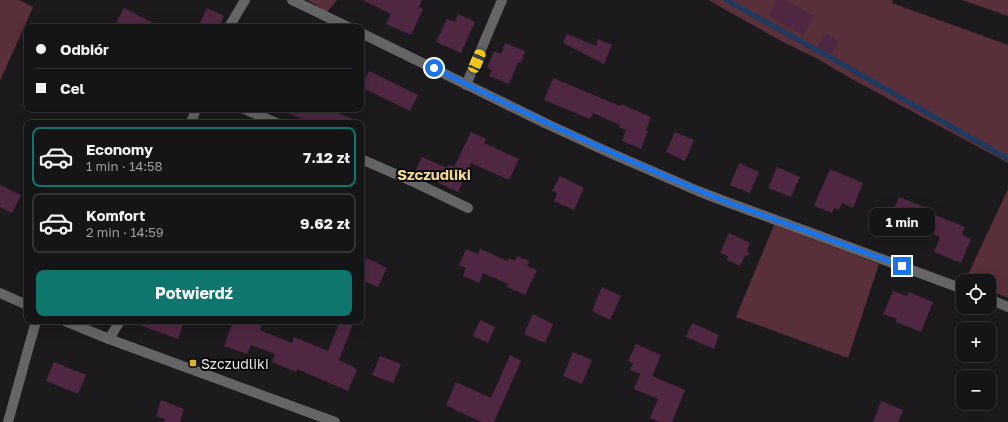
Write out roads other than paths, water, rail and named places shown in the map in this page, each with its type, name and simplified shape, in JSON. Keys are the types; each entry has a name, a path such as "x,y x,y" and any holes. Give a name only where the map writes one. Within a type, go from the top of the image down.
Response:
{"street":[{"path":"231,24 245,0"},
{"path":"292,0 342,24"},
{"path":"466,85 502,0"},
{"path":"364,34 466,85 608,152 698,191 956,286"},
{"path":"251,112 270,120"},
{"path":"364,160 468,208"},
{"path":"0,293 24,304"},
{"path":"996,302 1008,307"},
{"path":"8,422 35,324"},
{"path":"72,324 109,339 335,422"},
{"path":"109,339 118,324"}],"waterway":[{"path":"726,0 1008,159"}],"place":[{"name":"Szczudliki","path":"193,363"}],"district":[{"name":"Szczudliki","path":"434,174"}]}
